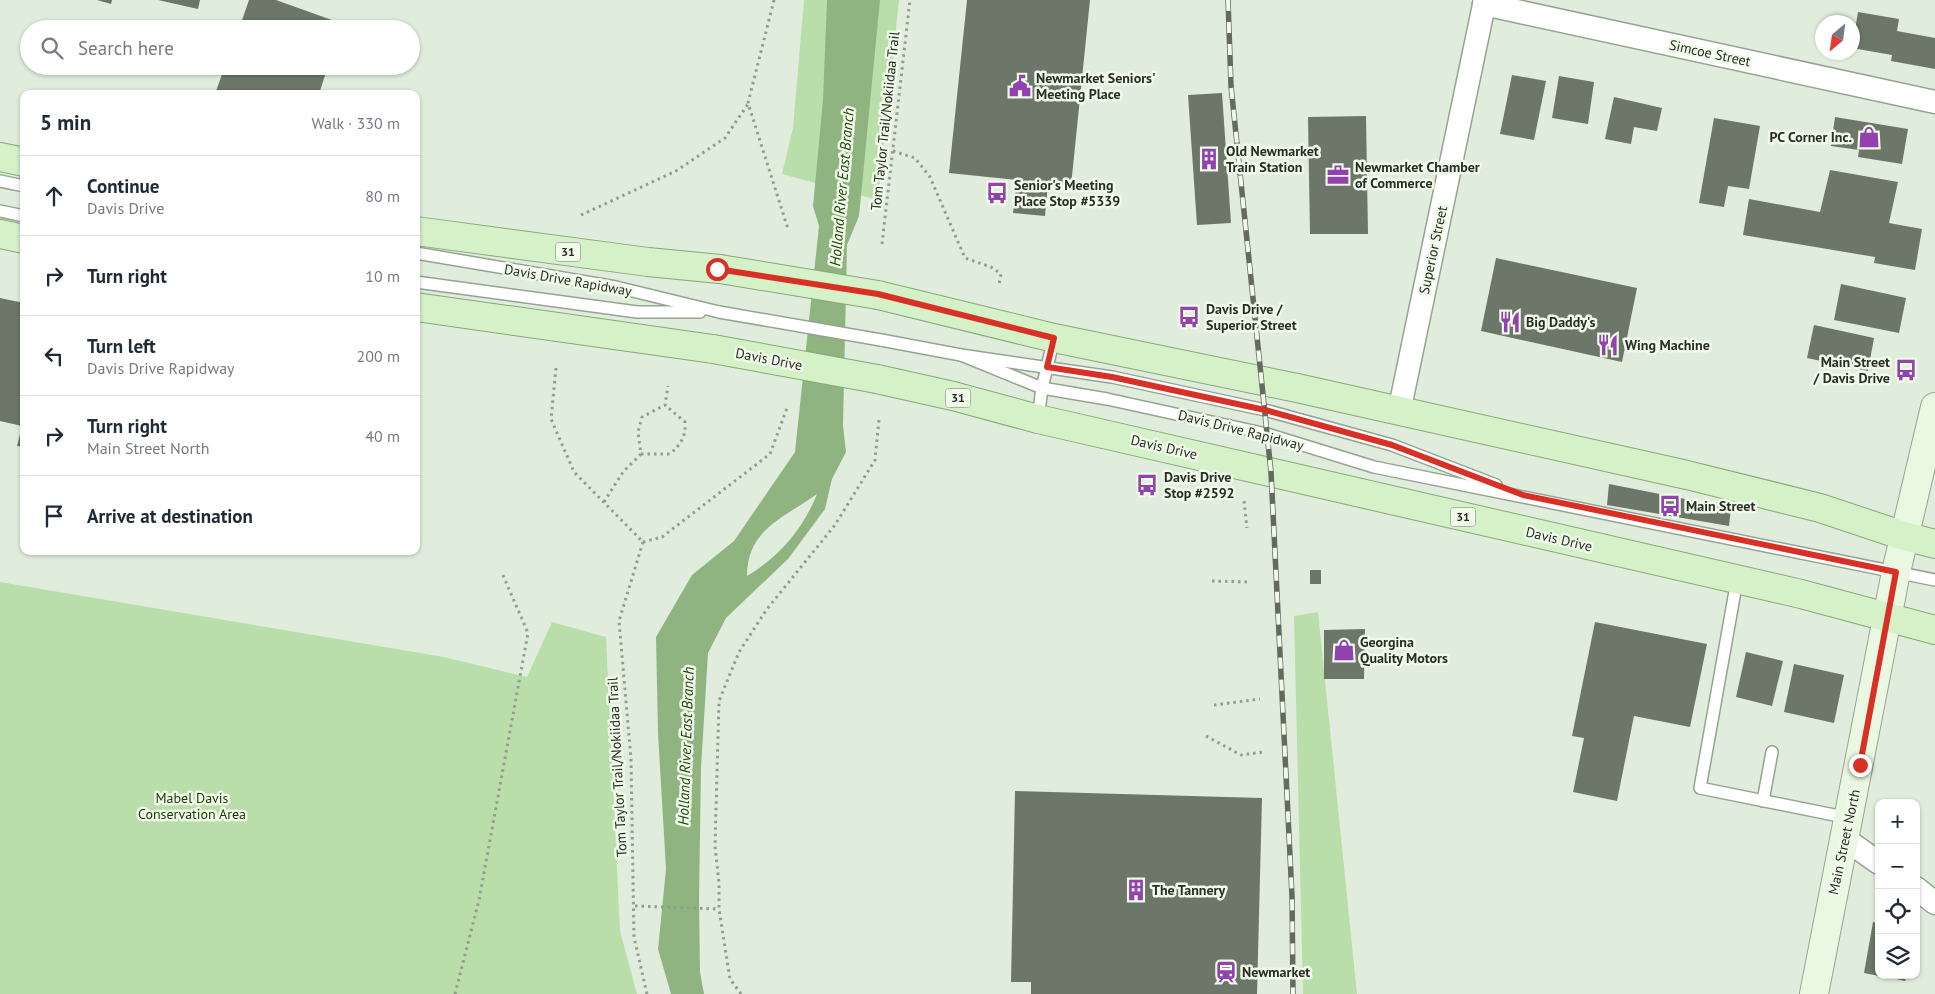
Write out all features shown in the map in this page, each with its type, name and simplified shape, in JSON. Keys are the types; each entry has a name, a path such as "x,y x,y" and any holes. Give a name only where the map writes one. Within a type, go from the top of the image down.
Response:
{"main road":[{"path":"0,157 20,161"},
{"name":"31","path":"420,232 648,262 720,269 878,294 1054,338 1296,388 1687,475 1820,508 1904,536 1935,544"},
{"path":"0,234 20,238"},
{"name":"Davis Drive","path":"420,308 713,349 953,396 1038,419 1737,580 1888,616 1935,630"},
{"name":"Main Street North","path":"1814,994 1896,572 1935,407"}],"street":[{"name":"Simcoe Street","path":"1485,2 1935,102"},
{"name":"Superior Street","path":"1399,412 1485,2"},
{"path":"1847,828 1875,859"},
{"path":"1917,889 1935,903"}],"lane":[{"path":"0,181 20,185"},
{"path":"0,211 20,215"},
{"name":"Davis Drive Rapidway","path":"420,254 616,287 719,312 962,355 1112,377 1265,410 1392,445 1523,495"},
{"name":"Davis Drive Rapidway","path":"420,283 638,312 719,312"},
{"path":"1038,419 1042,388 1054,338"},
{"name":"Davis Drive Rapidway","path":"962,355 1042,388 1267,434 1374,467 1523,495 1935,580"},
{"path":"1737,580 1700,788 1763,802 1847,828"},
{"path":"1763,802 1772,752"}],"path":[{"path":"581,215 676,171 725,138 748,104 774,0"},
{"name":"Tom Taylor Trail/Nokiidaa Trail","path":"882,244 910,0"},
{"path":"748,104 788,229"},
{"path":"893,151 915,158 930,177 965,258 991,267 1001,274 999,285"},
{"path":"556,368 551,419 574,472 643,542 662,537 770,454 787,408"},
{"path":"665,405 668,386"},
{"path":"604,502 623,472 641,454 670,454 681,444 686,432 686,422 665,405"},
{"path":"641,454 638,432 642,417 665,405"},
{"path":"741,994 730,979 719,909 719,883 715,846 719,701 739,652 762,617 835,525 875,460 879,420"},
{"path":"1244,501 1247,528"},
{"name":"Tom Taylor Trail/Nokiidaa Trail","path":"643,542 619,621 631,759 634,937 647,994"},
{"path":"455,994 479,900 528,634 502,573"},
{"path":"1212,581 1251,582"},
{"path":"1214,704 1260,699"},
{"path":"1206,736 1241,755 1264,752"},
{"path":"634,906 706,907 719,909"}],"green space":[{"path":"804,0 899,0 878,200 782,174 793,128"},
{"name":"Mabel Davis Conservation Area","path":"0,582 444,657 527,677 552,622 606,637 620,931 637,994 0,994"},
{"path":"1318,612 1357,994 1303,994 1294,616"}],"water":[{"name":"Holland River East Branch","path":"827,0 880,0 859,216 847,245 843,426 846,452 832,479 825,509 788,559 726,618 708,653 701,768 699,900 700,972 704,994 671,994 658,949 666,869 658,733 656,637 692,575 734,541 795,452 819,226 813,206 823,100","holes":["817,494 805,519 780,551 747,576 753,547 760,536 780,518"]}],"building":[{"path":"97,0 112,0 111,4"},
{"path":"158,0 200,0 198,9"},
{"path":"249,0 276,0 332,20 242,20"},
{"name":"Newmarket Seniors' Meeting Place","path":"967,0 1090,0 1071,186 1048,183 1045,216 1013,213 1017,180 949,173"},
{"path":"1858,12 1899,19 1897,31 1935,38 1935,69 1891,61 1892,55 1860,49 1860,15 1858,15"},
{"path":"222,75 325,75 320,90 216,90"},
{"path":"1512,75 1546,81 1534,140 1500,134"},
{"path":"1559,76 1594,82 1588,124 1552,118"},
{"name":"Old Newmarket Train Station","path":"1222,93 1231,223 1197,225 1188,95"},
{"path":"1614,97 1662,108 1657,131 1634,127 1631,144 1605,139"},
{"name":"Newmarket Chamber of Commerce","path":"1366,116 1368,234 1310,234 1308,117"},
{"name":"PC Corner Inc.","path":"1835,117 1908,129 1902,164 1858,157 1859,150 1831,146"},
{"path":"1714,118 1760,126 1749,189 1728,186 1724,207 1699,203"},
{"path":"1830,170 1898,182 1889,223 1922,229 1915,270 1874,263 1875,257 1743,235 1749,199 1820,212"},
{"path":"1496,258 1637,288 1622,362 1481,331"},
{"path":"1841,284 1906,298 1899,333 1834,320"},
{"path":"0,298 20,302 20,426 0,421"},
{"path":"1814,325 1874,338 1868,371 1807,358"},
{"path":"20,434 20,446 17,446"},
{"path":"1609,484 1731,508 1729,526 1607,505"},
{"path":"1310,570 1321,570 1321,584 1310,584"},
{"path":"1595,622 1707,644 1690,727 1634,716 1617,801 1573,792 1584,738 1572,736"},
{"path":"1365,629 1364,679 1324,679 1324,630"},
{"path":"1746,652 1783,661 1772,706 1736,697"},
{"path":"1794,664 1844,675 1834,723 1784,712"},
{"name":"The Tannery","path":"1015,791 1262,798 1257,994 1031,994 1031,982 1011,982"},
{"path":"1873,922 1875,922 1875,975 1864,973"}],"railway":[{"path":"1228,0 1231,86 1271,472 1292,896 1293,994"}],"place":[{"name":"Newmarket Seniors' Meeting Place","path":"1020,86"},
{"name":"PC Corner Inc.","path":"1869,137"},
{"name":"Old Newmarket Train Station","path":"1209,159"},
{"name":"Newmarket Chamber of Commerce","path":"1338,175"},
{"name":"Senior's Meeting Place Stop #5339","path":"997,193"},
{"name":"Davis Drive / Superior Street","path":"1189,317"},
{"name":"Big Daddy's","path":"1510,322"},
{"name":"Wing Machine","path":"1608,345"},
{"name":"Main Street / Davis Drive","path":"1906,370"},
{"name":"Davis Drive Stop #2592","path":"1147,485"},
{"name":"Main Street","path":"1670,506"},
{"name":"Georgina Quality Motors","path":"1344,650"},
{"name":"The Tannery","path":"1136,890"},
{"name":"Newmarket","path":"1226,972"}],"route":[{"path":"717,269 878,294 1054,338 1047,367 1112,377 1265,410 1392,445 1523,495 1809,556 1896,572 1860,765"}]}
